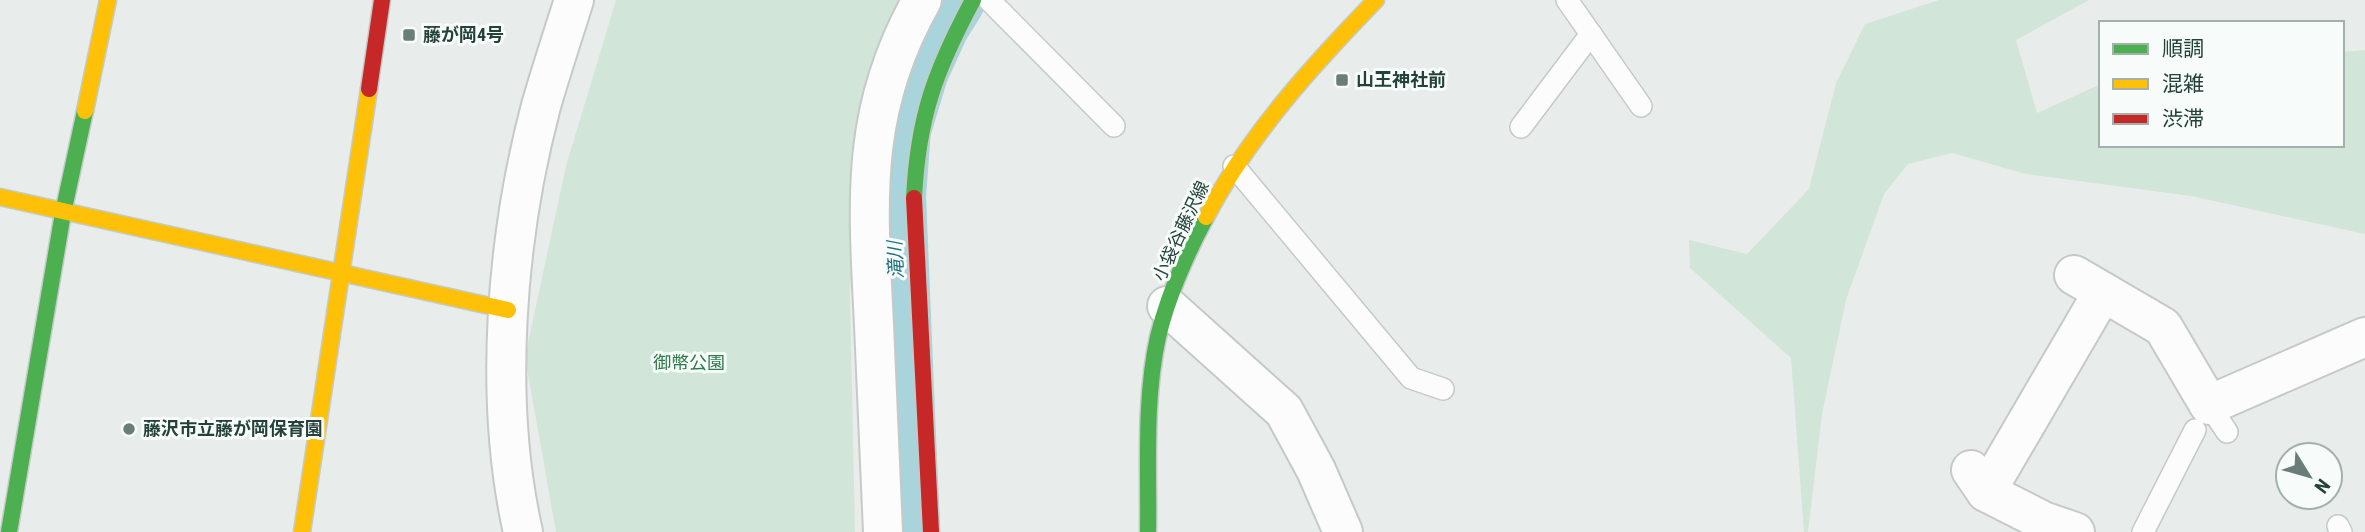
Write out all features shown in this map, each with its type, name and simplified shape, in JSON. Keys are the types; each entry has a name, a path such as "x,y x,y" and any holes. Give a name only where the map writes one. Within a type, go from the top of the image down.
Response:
{"street":[{"path":"9,532 63,213 108,0"},
{"path":"302,532 382,0"},
{"path":"523,532 511,458 508,310 522,193 541,107 574,0"},
{"path":"883,532 868,203 873,140 883,89 899,40 922,0"},
{"path":"931,532 913,209 916,156 926,102 945,52 973,0"},
{"name":"小袋谷藤沢線","path":"1148,532 1149,433 1155,355 1167,306 1186,257 1234,166 1279,104 1376,0"},
{"path":"0,197 508,310"},
{"path":"2075,532 2043,521 1977,480 2088,283 2163,327 2210,422 2365,337"},
{"path":"1167,306 1284,411 1343,532"}],"lane":[{"path":"989,0 1114,126"},
{"path":"1567,0 1641,106"},
{"path":"1521,127 1591,34"},
{"path":"1234,166 1411,377 1443,389"},
{"path":"2143,532 2210,422"}],"green space":[{"name":"御幣公園","path":"616,0 909,0 857,169 850,295 855,532 556,532 525,357 566,166"},
{"path":"1939,0 2089,0 2016,40 2037,113 2099,85 2099,147 2344,147 2344,52 2365,50 2365,234 2191,196 2026,174 1952,153 1908,164 1884,194 1846,300 1822,414 1808,532 1804,532 1791,358 1690,268 1689,240 1747,254 1809,189 1836,83 1865,24"}],"waterway":[{"name":"滝川","path":"907,532 893,196 898,129 916,70 937,24 952,0"}],"traffic: fast":[{"path":"914,198 924,118 948,50 973,0"},
{"path":"9,532 63,213 85,111"},
{"path":"1148,532 1148,434 1158,337 1172,291 1206,217"}],"traffic: slow":[{"path":"85,111 108,0"},
{"path":"1206,217 1242,158 1283,102 1376,0"},
{"path":"302,532 369,89"},
{"path":"0,197 508,310"}],"traffic: jam":[{"path":"369,89 382,0"},
{"path":"914,198 931,532"}],"place":[{"name":"藤が岡4号","path":"409,35"},
{"name":"山王神社前","path":"1342,80"},
{"name":"藤沢市立藤が岡保育園","path":"129,429"}]}
